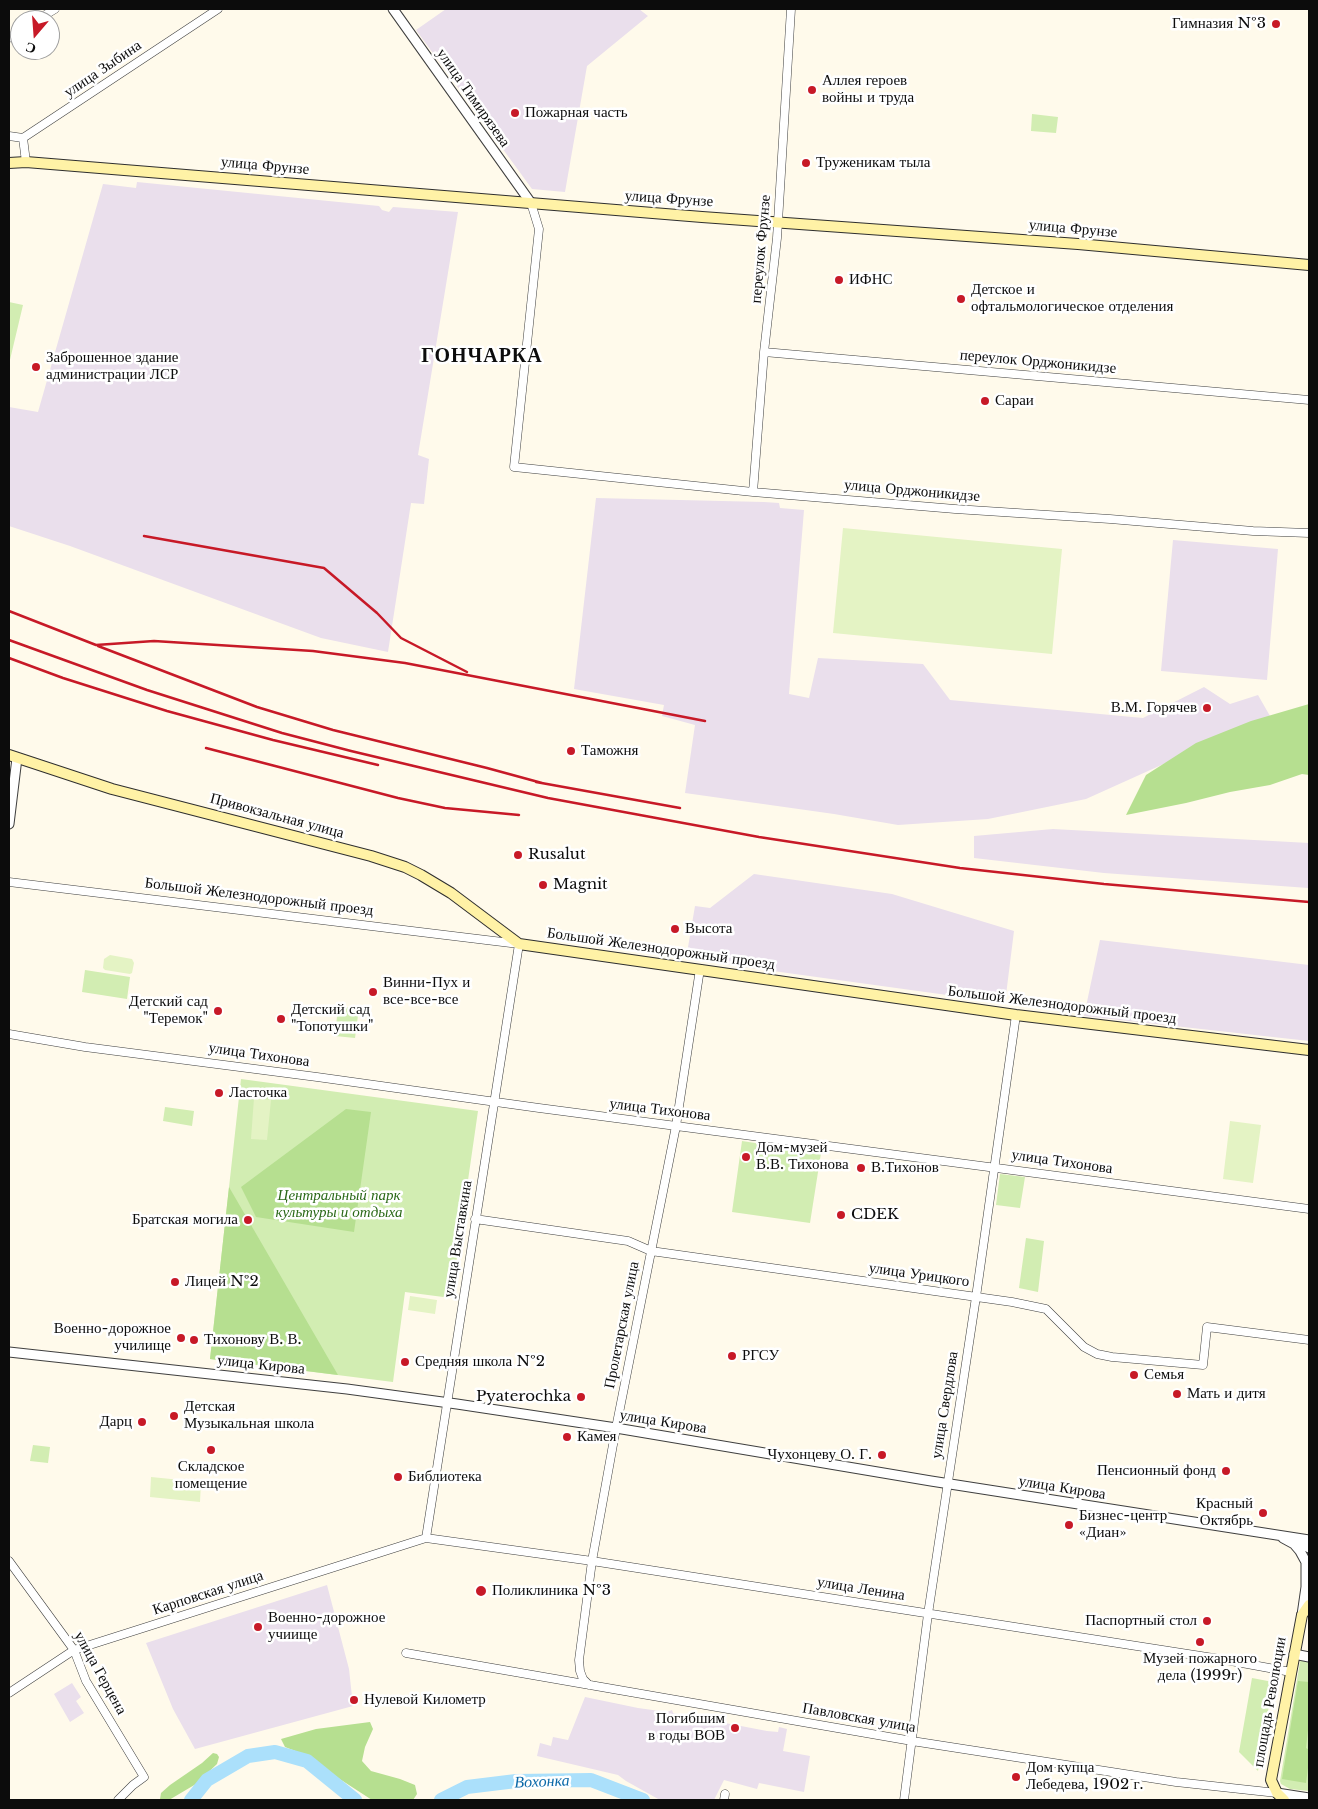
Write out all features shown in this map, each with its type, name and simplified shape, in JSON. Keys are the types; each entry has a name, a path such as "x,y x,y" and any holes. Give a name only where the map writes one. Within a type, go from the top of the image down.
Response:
{"main road":[{"name":"улица Фрунзе","path":"9,163 26,162 531,203 1078,244 1309,265"},
{"name":"Привокзальная улица","path":"13,756 112,789 371,856 405,867 444,888 519,944"},
{"name":"Большой Железнодорожный проезд","path":"519,944 1016,1015 1309,1050"},
{"name":"площадь Революции","path":"1280,1797 1271,1780 1302,1615 1309,1604"}],"street":[{"name":"улица Зыбина","path":"23,138 218,9"},
{"name":"улица Тимирязева","path":"393,9 531,203"},
{"name":"переулок Фрунзе","path":"754,492 764,352 778,222 791,9"},
{"path":"9,136 23,138 26,162"},
{"name":"улица Орджоникидзе","path":"531,203 539,229 514,467 754,492 954,509 1309,534"},
{"name":"переулок Орджоникидзе","path":"764,352 1309,400"},
{"path":"9,824 13,756"},
{"name":"Большой Железнодорожный проезд","path":"9,882 519,944"},
{"name":"улица Выставкина","path":"426,1538 519,944"},
{"name":"Пролетарская улица","path":"589,1685 583,1679 580,1671 580,1660 592,1560 616,1428 676,1126 700,969"},
{"name":"улица Свердлова","path":"904,1800 928,1614 1016,1015"},
{"name":"улица Тихонова","path":"9,1034 85,1047 1309,1209"},
{"name":"улица Урицкого","path":"475,1219 628,1241 651,1250 976,1297 1046,1309 1084,1347 1098,1354 1112,1357 1203,1365 1207,1326 1309,1340"},
{"name":"улица Кирова","path":"9,1352 347,1389 447,1403 616,1428 1309,1540"},
{"name":"площадь Революции","path":"1276,1535 1294,1544 1306,1562 1306,1587 1302,1615"},
{"name":"улица Ленина","path":"426,1538 592,1560 1220,1659 1291,1672"},
{"name":"Карповская улица","path":"9,1693 74,1650 426,1538"},
{"path":"1294,1538 1309,1548"},
{"name":"улица Герцена","path":"9,1561 74,1650 86,1681 144,1777 118,1800"},
{"name":"Павловская улица","path":"406,1653 912,1741 1280,1797 1309,1798"},
{"path":"1294,1654 1309,1657"}],"shaded area":[{"path":"446,9 639,9 648,16 587,66 565,192 532,189 416,30"},
{"path":"137,182 379,206 382,210 389,212 393,207 458,212 418,455 429,459 424,504 411,503 388,652 321,638 70,546 9,526 9,407 38,412 103,184 136,188"},
{"path":"596,498 764,502 779,503 780,508 804,510 789,694 809,698 818,658 923,664 950,700 1143,718 1204,687 1230,704 1258,695 1270,716 1086,799 988,819 898,825 685,793 695,725 662,716 664,705 574,689"},
{"path":"1173,540 1278,549 1267,680 1161,671"},
{"path":"1053,829 1309,843 1308,888 1104,873 974,858 974,836"},
{"path":"754,874 892,894 1014,931 1005,1003 686,959 695,906 710,908"},
{"path":"1100,940 1309,965 1309,1041 1084,1016"},
{"path":"327,1585 349,1669 353,1706 195,1749 173,1709 146,1643"},
{"path":"72,1683 81,1697 76,1701 84,1713 70,1722 54,1694"},
{"path":"585,1697 638,1708 667,1712 672,1710 673,1713 767,1731 778,1732 779,1727 787,1729 783,1751 810,1756 804,1792 759,1783 757,1789 724,1780 714,1800 660,1800 618,1775 537,1756 540,1743 551,1746 553,1737 568,1740"}],"green space":[{"path":"1032,114 1058,117 1056,133 1031,131"},
{"path":"9,302 23,305 9,364"},
{"path":"843,528 1062,549 1052,654 833,633"},
{"path":"1309,704 1309,775 1302,774 1270,785 1126,815 1146,775 1196,743 1251,721"},
{"path":"110,955 132,959 134,963 132,973 105,970 103,968 104,959"},
{"path":"85,970 130,977 127,999 82,992"},
{"path":"338,1007 359,1008 355,1038 335,1036"},
{"name":"Центральный парк культуры и отдыха","path":"241,1079 478,1111 451,1298 405,1292 393,1382 210,1359"},
{"path":"254,1098 271,1100 267,1140 251,1139"},
{"path":"165,1107 194,1111 192,1126 163,1121"},
{"path":"346,1109 371,1112 354,1232 256,1217 241,1187"},
{"path":"1230,1121 1261,1125 1253,1183 1223,1179"},
{"path":"742,1141 821,1153 810,1223 732,1212"},
{"path":"1000,1174 1025,1177 1020,1208 996,1205"},
{"path":"229,1187 338,1375 210,1359"},
{"path":"1026,1238 1044,1241 1038,1292 1019,1288"},
{"path":"410,1296 437,1300 435,1314 408,1310"},
{"path":"33,1445 50,1447 48,1463 30,1461"},
{"path":"151,1477 201,1482 200,1502 150,1497"},
{"path":"1301,1656 1309,1657 1309,1791 1290,1789 1281,1784 1280,1781"},
{"path":"1252,1678 1273,1682 1258,1771 1239,1752"},
{"path":"1298,1681 1309,1682 1309,1721 1306,1748 1309,1750 1309,1760 1306,1783 1282,1779"},
{"path":"370,1722 373,1729 365,1747 362,1761 371,1771 415,1785 417,1794 413,1800 372,1800 298,1752 285,1747 281,1739 316,1729"},
{"path":"213,1753 219,1757 217,1764 196,1784 169,1800 160,1799 161,1793 170,1785"}],"waterway":[{"name":"Вохонка","path":"191,1800 207,1780 248,1756 275,1752 307,1761 355,1800"},
{"name":"Вохонка","path":"441,1800 467,1787 516,1781 591,1780 643,1800"}],"railway":[{"path":"144,536 324,568 377,613 401,638 467,672"},
{"path":"9,611 96,645 154,641 313,651 405,663 705,721"},
{"path":"9,640 147,690 282,733 548,798 759,837 960,868 1104,884 1309,902"},
{"path":"98,646 257,707 333,730 542,783"},
{"path":"9,658 63,678 167,711 273,740 378,765"},
{"path":"206,748 398,798 445,808 519,815"},
{"path":"536,782 680,808"}],"place":[{"name":"Гимназия №3","path":"1276,24"},
{"name":"Аллея героев войны и труда","path":"812,90"},
{"name":"Пожарная часть","path":"515,113"},
{"name":"Труженикам тыла","path":"806,163"},
{"name":"ИФНС","path":"839,280"},
{"name":"Детское и офтальмологическое отделения","path":"961,299"},
{"name":"Заброшенное здание администрации ЛСР","path":"36,367"},
{"name":"Сараи","path":"985,401"},
{"name":"В.М. Горячев","path":"1207,708"},
{"name":"Таможня","path":"571,751"},
{"name":"Rusalut","path":"518,855"},
{"name":"Magnit","path":"543,885"},
{"name":"Высота","path":"675,929"},
{"name":"Винни-Пух и все-все-все","path":"373,992"},
{"name":"Детский сад \"Теремок\"","path":"218,1011"},
{"name":"Детский сад \"Топотушки\"","path":"281,1019"},
{"name":"Ласточка","path":"219,1093"},
{"name":"Дом-музей В.В. Тихонова","path":"746,1157"},
{"name":"В.Тихонов","path":"861,1168"},
{"name":"CDEK","path":"841,1215"},
{"name":"Братская могила","path":"248,1220"},
{"name":"Лицей №2","path":"175,1282"},
{"name":"Военно-дорожное училище","path":"181,1338"},
{"name":"Тихонову В. В.","path":"194,1340"},
{"name":"РГСУ","path":"732,1356"},
{"name":"Средняя школа №2","path":"405,1362"},
{"name":"Семья","path":"1134,1375"},
{"name":"Мать и дитя","path":"1177,1394"},
{"name":"Pyaterochka","path":"581,1397"},
{"name":"Детская Музыкальная школа","path":"174,1416"},
{"name":"Дарц","path":"142,1422"},
{"name":"Камея","path":"567,1437"},
{"name":"Складское помещение","path":"211,1450"},
{"name":"Чухонцеву О. Г.","path":"882,1455"},
{"name":"Пенсионный фонд","path":"1226,1471"},
{"name":"Библиотека","path":"398,1477"},
{"name":"Красный Октябрь","path":"1263,1513"},
{"name":"Бизнес-центр «Диан»","path":"1069,1525"},
{"name":"Поликлиника №3","path":"481,1591"},
{"name":"Паспортный стол","path":"1207,1621"},
{"name":"Военно-дорожное учиище","path":"258,1627"},
{"name":"Музей пожарного дела (1999г)","path":"1200,1642"},
{"name":"Нулевой Километр","path":"354,1700"},
{"name":"Погибшим в годы ВОВ","path":"735,1728"},
{"name":"Дом купца Лебедева, 1902 г.","path":"1016,1777"}],"district":[{"name":"ГОНЧАРКА","path":"482,356"}]}
